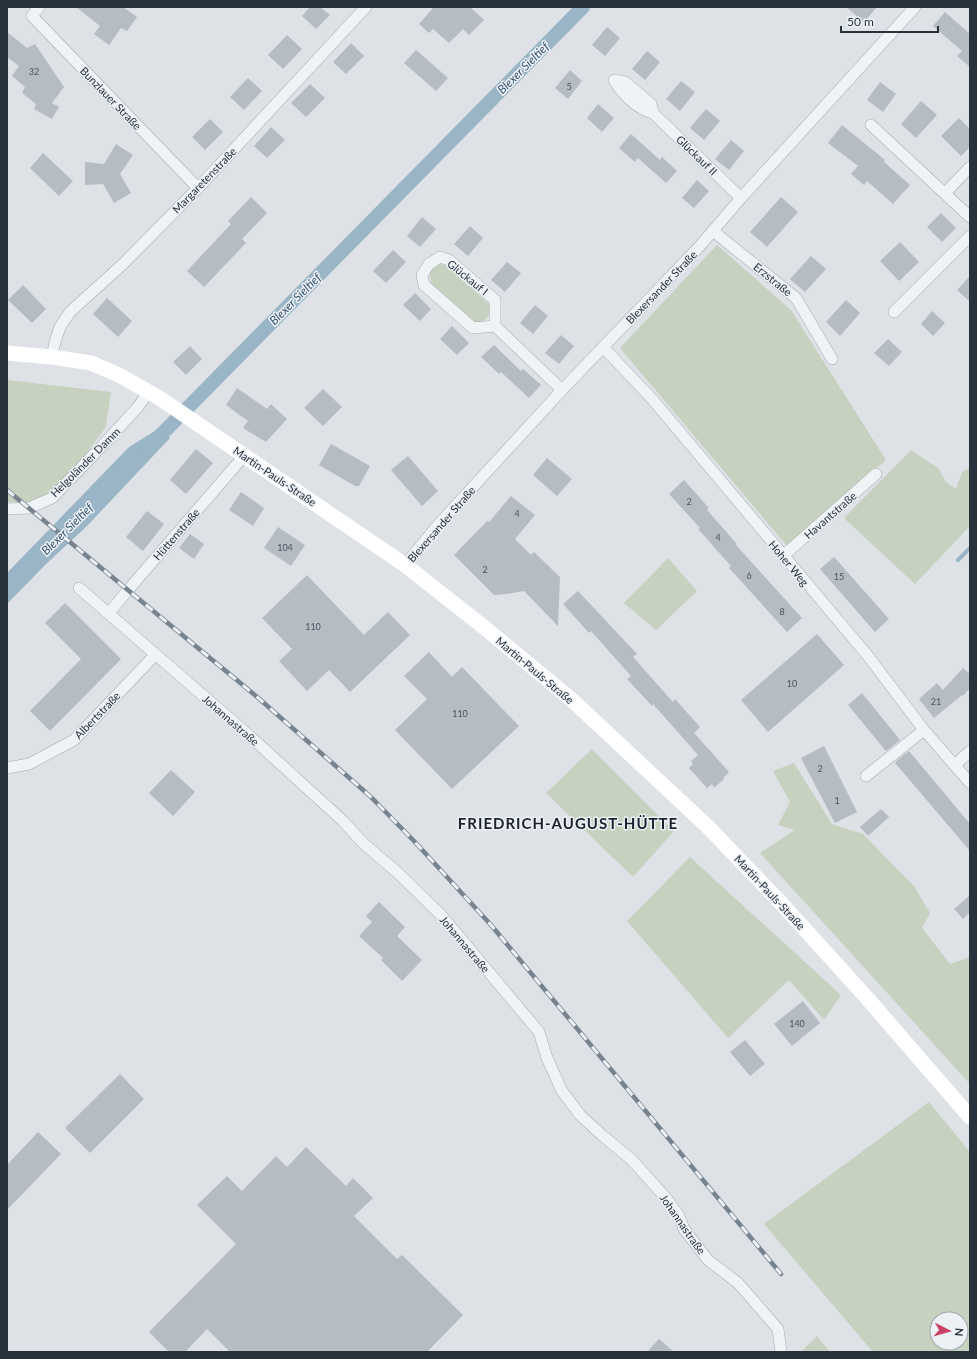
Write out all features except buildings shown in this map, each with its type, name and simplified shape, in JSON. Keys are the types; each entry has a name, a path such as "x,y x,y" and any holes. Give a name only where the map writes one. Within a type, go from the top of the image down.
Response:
{"street":[{"name":"Bunzlauer Straße","path":"39,7 32,16 198,188"},
{"name":"Margaretenstraße","path":"52,357 60,327 70,312 123,264 198,188 366,7"},
{"name":"Blexersander Straße","path":"405,565 438,525 562,390 713,231 910,9"},
{"name":"Glückauf II","path":"652,113 741,198"},
{"path":"872,125 970,217"},
{"path":"945,193 970,167"},
{"name":"Erzstraße","path":"713,231 796,298 832,359"},
{"path":"894,312 970,236"},
{"name":"Glückauf I","path":"440,258 449,260 495,300 494,326 472,328 424,285 422,275 429,264 440,258"},
{"path":"494,326 562,390"},
{"name":"Hoher Weg","path":"603,347 652,400 868,656 924,730 970,783"},
{"name":"Martin-Pauls-Straße","path":"7,353 52,357 90,363 119,375 155,395 405,565 485,628 572,700 707,826 781,903 867,998 970,1117"},
{"name":"Helgoländer Damm","path":"7,509 29,508 52,498 133,413 155,395"},
{"name":"Hüttenstraße","path":"109,613 244,456"},
{"name":"Havantstraße","path":"783,556 876,474"},
{"name":"Johannastraße","path":"79,588 252,738 343,821 363,844 398,873 442,915 539,1032 547,1058 566,1097 584,1119 632,1160 666,1198 679,1216 684,1229 708,1260 738,1283 778,1329 781,1352"},
{"name":"Albertstraße","path":"7,768 30,764 74,740 155,655"},
{"path":"866,776 924,730"},
{"path":"955,765 970,751"}],"green space":[{"path":"717,245 791,310 886,460 787,546 620,348"},
{"path":"440,264 447,266 491,306 485,320 476,323 431,283 430,273 433,267"},
{"path":"7,380 111,392 106,427 72,472 40,502 7,502"},
{"path":"911,450 938,468 946,482 956,489 962,472 970,468 970,526 915,584 844,518"},
{"path":"668,558 697,591 656,630 624,603"},
{"path":"592,749 674,831 633,877 546,793"},
{"path":"794,763 832,824 863,834 914,886 930,913 922,928 950,964 970,957 970,1084 760,853 795,830 778,825 790,802 773,771"},
{"path":"690,857 841,995 824,1020 789,980 728,1038 627,921"},
{"path":"929,1102 970,1152 970,1352 873,1352 764,1224"},
{"path":"817,1336 830,1352 801,1352"}],"water":[{"path":"158,429 170,438 87,526 45,565 7,604 7,573 129,447"}],"waterway":[{"name":"Blexer Sieltief","path":"149,447 583,7"},
{"path":"958,560 970,548"}],"railway":[{"path":"7,490 256,696 371,797 414,841 491,925 781,1274"}],"district":[{"name":"FRIEDRICH-AUGUST-HÜTTE","path":"568,823"}]}
